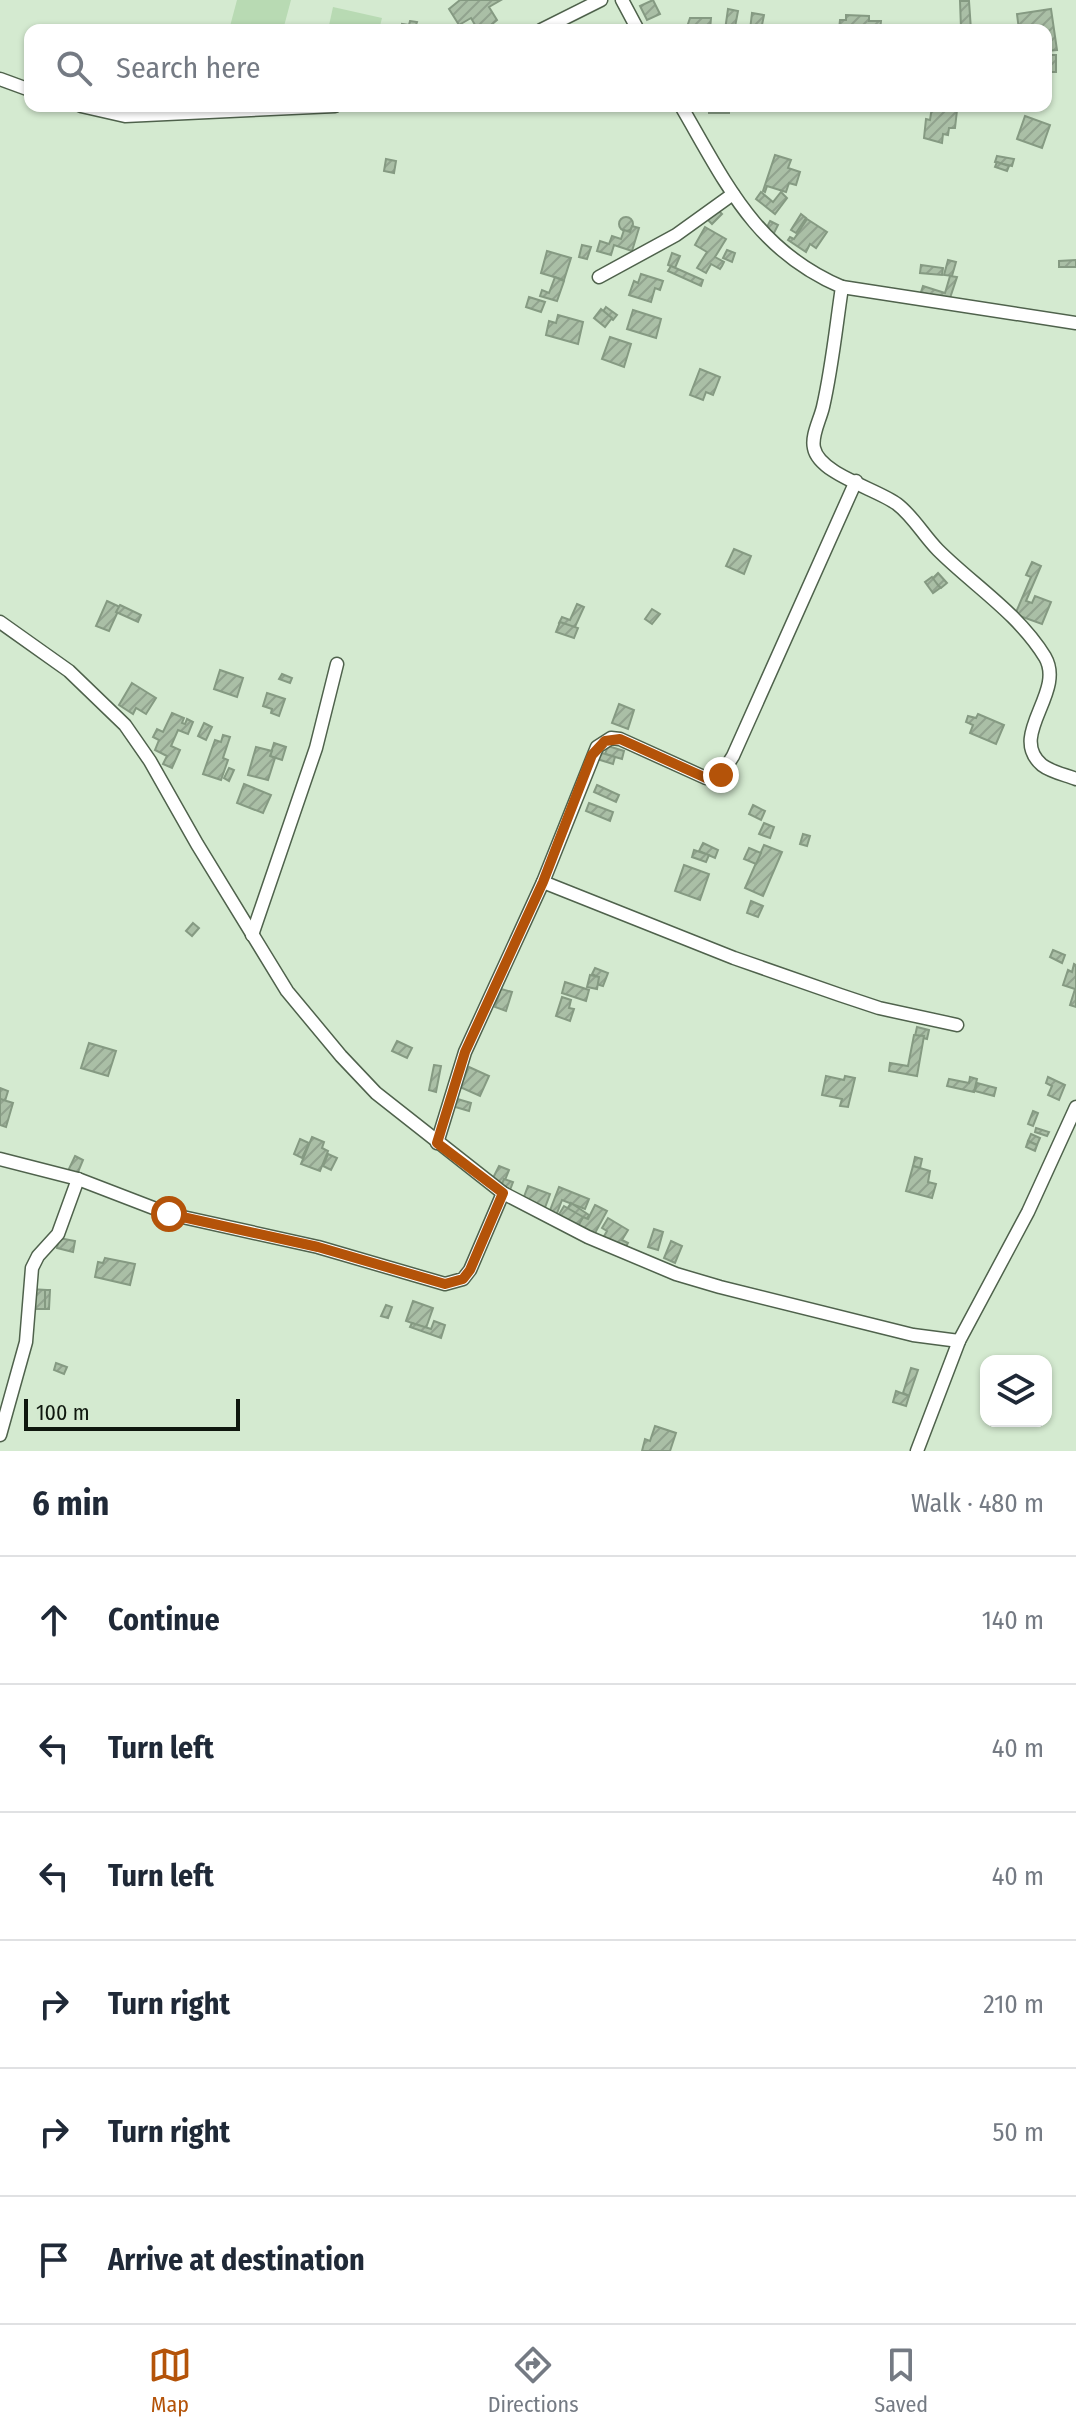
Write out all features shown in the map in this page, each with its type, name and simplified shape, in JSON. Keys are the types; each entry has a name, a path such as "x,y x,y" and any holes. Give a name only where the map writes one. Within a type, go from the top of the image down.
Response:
{"street":[{"path":"553,24 601,0"},
{"path":"622,0 635,24"},
{"path":"0,79 24,88"},
{"path":"107,112 125,116 209,112"},
{"path":"685,112 754,225 789,256 822,278 842,287 1076,323"},
{"path":"599,277 676,235 733,194"},
{"path":"842,287 823,407 813,444 816,457 827,468 899,505 938,550 1011,616 1046,659 1050,674 1049,689 1030,739 1033,752 1043,766 1076,779"},
{"path":"437,1143 465,1052 543,882 592,755 605,741 620,739 706,778 721,775 856,481"},
{"path":"0,622 69,671 125,725 150,761 287,991 341,1056 376,1093 503,1193 588,1237 676,1274 913,1335 959,1341"},
{"path":"252,935 316,748 337,664"},
{"path":"543,882 734,958 840,995 879,1008 957,1025"},
{"path":"917,1451 959,1341 1028,1212 1076,1107"},
{"path":"0,1159 78,1179 169,1214 318,1247 445,1284 463,1279 470,1270 503,1193"},
{"path":"0,1435 26,1342 32,1268 38,1256 58,1234 78,1179"}],"green space":[{"path":"237,0 291,0 285,24 231,24"},
{"path":"333,7 382,18 380,24 329,24"}],"building":[{"path":"460,0 501,0 489,7 497,20 492,24 474,24 471,18 458,24 449,9"},
{"path":"653,0 660,14 647,20 640,6"},
{"path":"960,1 969,1 971,24 961,24"},
{"path":"728,9 738,11 736,24 726,24"},
{"path":"1051,9 1057,50 1052,50 1052,24 1018,24 1017,14"},
{"path":"752,13 764,15 762,24 751,24"},
{"path":"846,15 869,16 869,21 881,21 881,24 840,24 840,20 846,20"},
{"path":"690,18 711,18 710,24 688,24"},
{"path":"1052,55 1056,55 1056,72 1052,72"},
{"path":"931,112 957,112 955,128 949,128 948,135 943,134 942,143 924,138 926,119 930,120"},
{"path":"1025,116 1050,125 1042,148 1017,139"},
{"path":"775,155 791,160 788,168 800,172 796,185 789,183 786,192 767,186 763,191"},
{"path":"997,156 1014,159 1012,166 995,162"},
{"path":"386,159 396,161 394,173 384,171"},
{"path":"997,162 1009,166 1007,171 995,167"},
{"path":"761,192 773,202 781,192 787,198 775,214 756,199"},
{"path":"716,208 722,214 712,224 706,218"},
{"path":"801,214 806,218 796,233 791,230"},
{"path":"626,217 633,224 626,231 619,224"},
{"path":"807,219 827,232 816,248 810,244 806,252 788,240 790,237 794,239"},
{"path":"770,221 778,225 772,237 764,233"},
{"path":"632,226 639,228 632,251 614,245 611,255 597,251 600,241 609,244 612,236 621,239 624,230 630,232"},
{"path":"705,227 726,239 715,257 724,262 722,266 720,269 711,264 706,273 697,268 707,252 695,245"},
{"path":"582,245 591,247 587,259 579,257"},
{"path":"727,250 735,253 732,262 723,258"},
{"path":"547,251 571,258 564,280 541,273"},
{"path":"672,253 680,256 675,268 668,265"},
{"path":"948,260 956,262 952,276 944,275"},
{"path":"1076,260 1076,267 1059,267 1059,261"},
{"path":"921,265 943,268 942,275 920,273"},
{"path":"671,266 703,280 701,286 668,271"},
{"path":"641,274 663,281 660,290 655,288 651,302 629,295 634,281 638,283"},
{"path":"950,276 957,277 949,301 921,292 923,286 945,293"},
{"path":"555,277 564,281 557,301 540,296 542,290 549,293"},
{"path":"529,297 545,302 541,312 526,307"},
{"path":"606,307 617,315 613,320 602,313"},
{"path":"601,309 612,318 605,327 594,318"},
{"path":"633,310 661,319 656,338 627,329"},
{"path":"558,315 583,322 578,344 546,335 549,321 556,323"},
{"path":"610,337 631,344 624,367 602,359"},
{"path":"700,369 720,377 713,395 706,392 703,400 690,395"},
{"path":"734,549 751,556 744,574 726,566"},
{"path":"1032,562 1041,566 1026,601 1032,603 1035,596 1051,602 1042,624 1020,616 1019,619 1014,617 1031,577 1026,575"},
{"path":"938,573 947,583 941,588 932,579"},
{"path":"932,577 940,588 933,593 925,582"},
{"path":"107,601 120,607 109,631 96,626"},
{"path":"577,604 584,607 574,629 559,623 562,617 570,620"},
{"path":"120,605 141,615 138,622 116,612"},
{"path":"652,609 660,614 652,624 645,619"},
{"path":"560,622 578,628 574,638 556,632"},
{"path":"220,670 243,678 237,697 214,689"},
{"path":"282,674 292,678 290,683 279,679"},
{"path":"132,683 156,698 146,714 136,708 133,714 119,705"},
{"path":"267,693 285,699 279,716 263,706"},
{"path":"619,704 634,710 628,729 612,723"},
{"path":"172,713 184,718 182,723 185,724 187,719 193,722 188,734 178,730 171,746 180,750 172,768 163,764 167,756 155,750 159,740 153,737 157,729 163,732"},
{"path":"978,714 1004,725 996,744 970,733 973,725 966,722 968,716 976,718"},
{"path":"204,723 212,727 206,740 198,736"},
{"path":"223,735 230,737 223,758 228,760 221,780 203,774 215,740 221,742"},
{"path":"274,743 286,747 282,760 270,756"},
{"path":"608,746 624,751 622,759 605,754"},
{"path":"256,747 272,751 270,756 275,758 268,780 248,775"},
{"path":"599,752 615,757 613,764 597,759"},
{"path":"229,768 234,770 229,781 224,778"},
{"path":"244,784 271,795 263,813 237,803"},
{"path":"597,785 619,795 616,802 594,792"},
{"path":"589,803 613,812 610,821 586,811"},
{"path":"753,805 765,811 761,820 749,814"},
{"path":"764,823 774,827 770,838 759,834"},
{"path":"803,834 810,836 807,846 800,844"},
{"path":"703,843 718,850 715,858 699,851"},
{"path":"764,845 782,852 763,896 745,888"},
{"path":"749,848 761,853 756,864 744,859"},
{"path":"694,850 709,855 706,862 692,857"},
{"path":"684,865 709,874 700,900 675,891"},
{"path":"751,901 763,906 758,917 747,913"},
{"path":"193,923 199,928 192,936 186,931"},
{"path":"1053,950 1065,955 1062,963 1050,957"},
{"path":"1074,964 1076,1007 1070,1005 1075,989 1063,985 1068,970 1072,972"},
{"path":"595,968 608,973 603,986 596,984 598,977 592,974"},
{"path":"590,975 599,977 597,989 587,987"},
{"path":"565,982 589,990 586,1001 562,993"},
{"path":"501,989 512,992 506,1011 495,1007"},
{"path":"562,997 571,1000 569,1008 574,1009 570,1021 556,1016"},
{"path":"917,1027 929,1030 927,1039 915,1036"},
{"path":"914,1035 924,1036 917,1076 889,1071 890,1063 908,1066"},
{"path":"397,1041 412,1048 407,1058 392,1051"},
{"path":"89,1043 116,1051 108,1076 81,1068"},
{"path":"434,1065 441,1066 436,1092 429,1090"},
{"path":"469,1067 489,1076 480,1096 460,1087"},
{"path":"826,1076 844,1080 845,1076 855,1078 848,1107 840,1106 842,1099 822,1095"},
{"path":"970,1077 977,1079 974,1092 947,1086 949,1079 969,1083"},
{"path":"1048,1077 1065,1085 1059,1100 1048,1095 1052,1086 1046,1083"},
{"path":"977,1083 996,1088 994,1096 975,1091"},
{"path":"0,1088 8,1091 5,1101 0,1099"},
{"path":"454,1098 471,1103 469,1111 452,1106"},
{"path":"0,1099 13,1103 6,1127 0,1125"},
{"path":"1033,1111 1038,1113 1033,1126 1028,1124"},
{"path":"1036,1128 1049,1132 1047,1136 1035,1132"},
{"path":"1031,1134 1040,1138 1037,1145 1028,1141"},
{"path":"312,1137 324,1142 322,1148 328,1151 320,1171 301,1164"},
{"path":"300,1139 309,1143 302,1158 294,1154"},
{"path":"1028,1141 1037,1145 1035,1151 1026,1147"},
{"path":"328,1154 337,1158 331,1170 323,1166"},
{"path":"75,1156 83,1160 76,1177 67,1173"},
{"path":"915,1157 922,1159 920,1168 913,1166"},
{"path":"499,1166 509,1170 503,1185 492,1180"},
{"path":"913,1166 930,1171 928,1182 936,1184 932,1198 906,1191"},
{"path":"504,1179 513,1182 510,1190 501,1186"},
{"path":"528,1186 550,1194 543,1213 521,1205"},
{"path":"559,1187 589,1199 585,1209 562,1200 556,1216 549,1213"},
{"path":"571,1203 589,1215 586,1221 567,1209"},
{"path":"595,1205 607,1211 594,1235 578,1226 583,1217 588,1219"},
{"path":"564,1206 583,1217 578,1226 558,1216"},
{"path":"608,1218 628,1230 622,1240 628,1243 624,1250 603,1238 607,1231 602,1228"},
{"path":"654,1229 663,1232 658,1250 648,1247"},
{"path":"59,1238 75,1241 73,1252 57,1248"},
{"path":"671,1241 682,1246 675,1263 664,1258"},
{"path":"105,1258 135,1264 130,1285 95,1277 98,1262 103,1263"},
{"path":"30,1289 46,1290 45,1309 29,1309"},
{"path":"45,1290 50,1290 49,1309 45,1309"},
{"path":"413,1301 433,1308 426,1328 406,1321"},
{"path":"386,1305 392,1307 388,1318 381,1316"},
{"path":"434,1321 445,1325 441,1338 410,1327 412,1323 431,1329"},
{"path":"56,1363 67,1367 64,1374 54,1370"},
{"path":"911,1368 918,1370 909,1396 903,1393"},
{"path":"896,1391 909,1396 906,1406 893,1402"},
{"path":"655,1426 676,1433 670,1451 642,1451 645,1439 650,1441"}],"route":[{"path":"169,1214 318,1247 445,1284 463,1279 470,1270 503,1193 437,1143 465,1052 543,882 592,755 605,741 620,739 706,778 721,775"}]}
